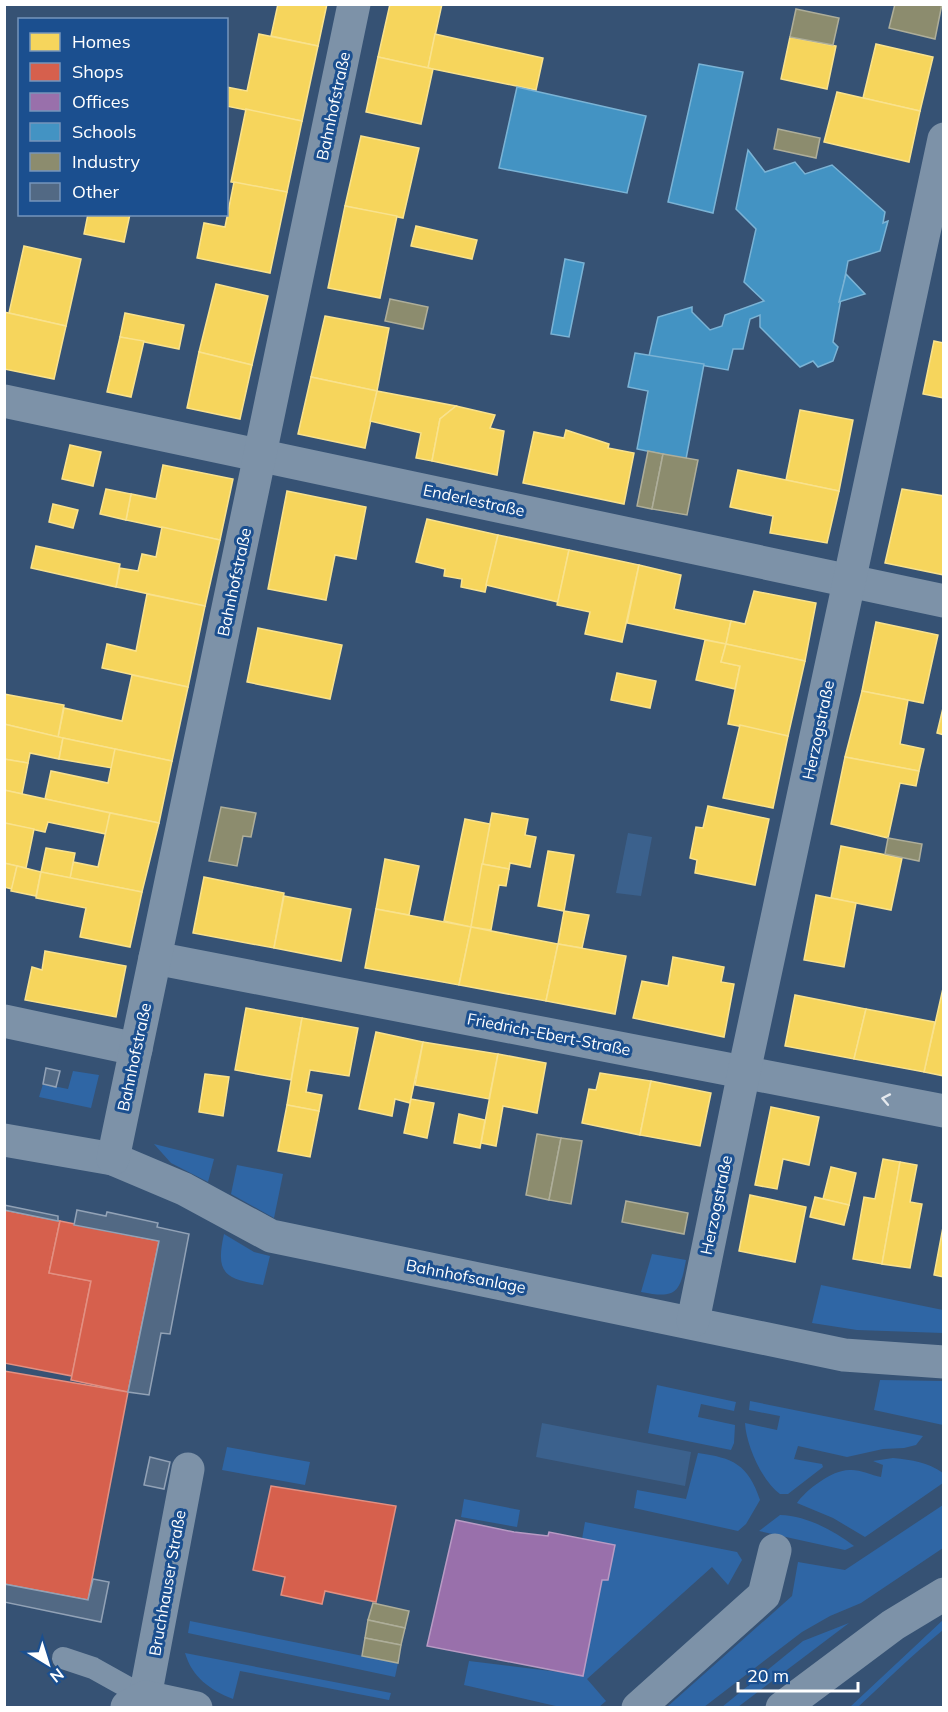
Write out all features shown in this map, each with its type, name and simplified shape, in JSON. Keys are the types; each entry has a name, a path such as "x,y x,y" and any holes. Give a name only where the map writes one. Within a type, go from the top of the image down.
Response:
{"street":[{"name":"Bahnhofstraße","path":"113,1159 354,4"},
{"name":"Herzogstraße","path":"693,1321 744,1072 944,139"},
{"name":"Enderlestraße","path":"4,401 944,601"},
{"name":"Friedrich-Ebert-Straße","path":"154,958 944,1111"},
{"path":"4,1021 135,1049"},
{"name":"Bahnhofsanlage","path":"4,1140 113,1159 184,1189 271,1236 693,1321 844,1355 944,1362"},
{"name":"Bruchhauser Straße","path":"135,1702 188,1469"},
{"path":"639,1707 764,1595 775,1550"},
{"path":"892,1625 944,1576"},
{"path":"782,1707 892,1625 944,1594"},
{"path":"135,1702 196,1707"}],"lane":[{"path":"63,1658 93,1668 135,1702"}],"shaded area":[{"path":"628,833 652,837 641,896 616,893"},
{"path":"73,1071 99,1075 91,1108 39,1097 43,1084 68,1089"},
{"path":"154,1144 214,1159 208,1182 171,1163"},
{"path":"237,1165 283,1174 274,1218 231,1194"},
{"path":"224,1234 254,1252 270,1256 263,1285 240,1280 226,1272 221,1258"},
{"path":"652,1254 686,1260 678,1286 669,1294 641,1292"},
{"path":"821,1285 943,1310 943,1333 857,1330 812,1323"},
{"path":"880,1380 943,1381 943,1425 874,1410"},
{"path":"657,1385 736,1402 734,1411 701,1404 698,1417 735,1425 734,1443 731,1450 648,1433"},
{"path":"750,1401 923,1436 916,1445 847,1457 798,1446 794,1459 822,1464 823,1467 788,1494 780,1494 767,1481 756,1462 748,1442 745,1423 777,1430 780,1416 749,1410"},
{"path":"542,1423 691,1452 685,1486 536,1457"},
{"path":"227,1447 310,1462 305,1485 222,1470"},
{"path":"698,1453 730,1461 738,1465 750,1478 760,1500 746,1524 738,1531 634,1508 637,1490 686,1499"},
{"path":"893,1458 931,1466 943,1473 943,1483 865,1537 833,1518 797,1503 807,1492 835,1473 857,1470 881,1477 883,1465 873,1461"},
{"path":"464,1499 520,1510 517,1527 461,1517"},
{"path":"943,1505 943,1548 861,1603 830,1616 802,1632 704,1707 667,1707 792,1596 798,1562 845,1570"},
{"path":"780,1515 800,1518 819,1525 854,1546 845,1550 759,1531"},
{"path":"585,1522 737,1552 742,1560 728,1585 712,1567 587,1679 606,1701 599,1707 560,1707 464,1685 469,1661 583,1675 602,1580 608,1580 614,1545 582,1539"},
{"path":"943,1620 943,1630 858,1707 850,1707"},
{"path":"190,1621 398,1663 395,1677 188,1633"},
{"path":"849,1623 738,1707 722,1707 803,1641"},
{"path":"185,1653 391,1693 389,1700 240,1671 233,1699 203,1682 192,1669"}],"building: Homes":[{"path":"278,4 327,4 318,46 271,36"},
{"path":"390,4 442,4 428,68 378,57"},
{"path":"259,34 318,46 302,121 228,106 228,87 247,91"},
{"path":"435,34 543,58 536,90 428,68"},
{"path":"790,37 836,46 827,89 781,79"},
{"path":"876,44 933,57 920,111 863,98"},
{"path":"378,57 433,69 421,124 366,112"},
{"path":"837,92 920,111 909,162 824,142"},
{"path":"246,109 302,121 287,192 231,182"},
{"path":"361,136 419,148 403,218 345,206"},
{"path":"234,182 287,192 270,273 197,258 204,223 225,227"},
{"path":"345,206 397,216 380,298 328,288"},
{"path":"88,216 130,216 124,242 84,234"},
{"path":"416,226 477,240 472,259 411,246"},
{"path":"24,246 81,259 66,326 9,313"},
{"path":"216,284 268,296 252,365 199,352"},
{"path":"4,312 66,326 54,379 4,369"},
{"path":"125,313 184,325 179,349 120,337"},
{"path":"325,316 389,328 377,391 311,377"},
{"path":"120,337 144,341 131,397 107,392"},
{"path":"934,341 944,343 944,398 923,394"},
{"path":"199,352 252,365 240,419 187,408"},
{"path":"311,377 377,391 365,448 298,434"},
{"path":"377,391 456,406 440,419 432,461 416,458 421,433 370,421"},
{"path":"456,406 495,415 490,428 504,431 497,475 432,461 440,419"},
{"path":"800,410 853,420 839,491 786,480"},
{"path":"566,430 609,444 608,448 634,453 624,504 523,483 534,432 564,438"},
{"path":"70,445 101,452 93,486 62,479"},
{"path":"163,465 233,479 220,540 126,520 131,494 156,499"},
{"path":"738,470 839,491 827,543 770,533 773,516 730,507"},
{"path":"106,489 131,494 126,520 100,514"},
{"path":"902,489 944,496 944,575 885,563"},
{"path":"287,491 366,507 356,559 335,555 326,600 268,589"},
{"path":"53,504 78,510 73,528 49,522"},
{"path":"427,519 498,535 485,592 461,587 462,579 444,576 445,569 416,562"},
{"path":"162,527 220,540 205,606 116,587 120,568 138,571 142,554 156,557"},
{"path":"498,535 569,550 558,602 486,585"},
{"path":"36,546 120,564 116,587 31,568"},
{"path":"569,550 639,565 622,642 585,634 590,612 557,605"},
{"path":"639,565 681,575 674,609 731,621 726,644 627,623"},
{"path":"754,591 816,603 805,661 726,644 731,621 745,624"},
{"path":"147,594 205,606 188,687 102,668 107,644 136,651"},
{"path":"876,622 938,635 923,703 862,691"},
{"path":"258,628 342,645 330,699 247,682"},
{"path":"705,640 726,644 721,662 740,666 735,689 696,680"},
{"path":"726,644 805,661 788,736 728,724 740,666 721,662"},
{"path":"617,673 656,681 650,708 611,700"},
{"path":"132,675 188,687 172,761 58,737 64,708 122,721"},
{"path":"862,691 908,700 900,744 924,749 919,771 845,757"},
{"path":"4,694 64,705 58,737 4,724"},
{"path":"944,708 944,735 937,733"},
{"path":"4,724 63,738 59,759 30,753 28,763 4,759"},
{"path":"740,725 788,736 773,808 723,798"},
{"path":"63,738 115,749 112,768 59,759"},
{"path":"115,749 172,761 159,823 45,799 51,771 108,783"},
{"path":"845,757 919,771 916,786 900,783 888,838 831,824"},
{"path":"4,759 28,763 22,794 4,790"},
{"path":"4,790 110,813 106,834 48,822 45,832 4,823"},
{"path":"708,806 769,819 755,885 695,873 697,860 690,858 696,827 703,828"},
{"path":"110,813 159,823 142,892 70,878 73,862 98,867"},
{"path":"492,813 528,819 525,835 536,837 530,867 510,863 509,869 482,864"},
{"path":"465,819 490,824 471,927 444,921"},
{"path":"5,823 34,829 26,868 4,863"},
{"path":"841,846 902,858 891,910 831,898"},
{"path":"46,848 75,853 70,878 41,872"},
{"path":"548,851 574,855 564,911 538,906"},
{"path":"385,859 419,866 409,915 376,909"},
{"path":"4,863 17,866 12,889 4,887"},
{"path":"482,864 509,869 506,886 499,885 491,930 471,927"},
{"path":"17,866 41,872 36,896 11,891"},
{"path":"41,872 142,892 130,947 80,937 86,908 36,898"},
{"path":"204,877 284,893 274,948 193,933"},
{"path":"816,895 856,903 844,967 804,960"},
{"path":"284,896 351,909 341,961 274,948"},
{"path":"376,909 471,927 459,985 365,968"},
{"path":"564,911 589,915 582,948 558,944"},
{"path":"471,927 558,944 546,1001 459,985"},
{"path":"558,944 626,956 615,1014 546,1001"},
{"path":"45,951 126,966 116,1017 25,1000 32,967 42,970"},
{"path":"673,957 724,967 721,982 734,984 724,1037 633,1018 642,981 668,986"},
{"path":"944,984 944,1076 924,1072"},
{"path":"795,995 866,1009 854,1059 785,1046"},
{"path":"246,1008 302,1018 291,1080 235,1070"},
{"path":"866,1009 935,1022 924,1072 854,1059"},
{"path":"302,1018 358,1028 349,1076 310,1070 306,1092 322,1095 319,1111 287,1105"},
{"path":"376,1032 423,1042 410,1103 395,1099 392,1116 359,1109"},
{"path":"423,1042 498,1054 489,1099 415,1085"},
{"path":"498,1054 546,1063 537,1113 503,1106 496,1146 481,1143"},
{"path":"600,1073 651,1081 640,1135 582,1123 589,1089 596,1090"},
{"path":"205,1074 229,1077 223,1116 199,1112"},
{"path":"651,1081 711,1093 700,1146 640,1135"},
{"path":"411,1099 434,1103 427,1138 404,1133"},
{"path":"287,1105 319,1111 310,1157 278,1151"},
{"path":"771,1107 819,1117 809,1165 783,1159 777,1189 755,1185"},
{"path":"459,1114 485,1120 480,1148 454,1143"},
{"path":"883,1159 900,1162 882,1264 853,1259 864,1197 875,1199"},
{"path":"900,1162 917,1165 910,1202 922,1204 910,1268 882,1264"},
{"path":"831,1167 856,1173 849,1205 823,1199"},
{"path":"750,1195 806,1207 795,1262 739,1251"},
{"path":"815,1197 849,1205 844,1225 810,1217"},
{"path":"944,1222 944,1277 934,1275"}],"building: Shops":[{"path":"4,1210 60,1221 49,1273 91,1281 72,1376 4,1363"},
{"path":"60,1221 159,1241 128,1392 71,1380 91,1281 49,1273"},
{"path":"4,1371 128,1392 88,1600 4,1584"},
{"path":"271,1486 396,1506 376,1602 325,1591 322,1604 281,1595 285,1577 253,1570"}],"building: Offices":[{"path":"456,1520 514,1532 548,1536 549,1532 615,1545 608,1580 602,1580 583,1676 427,1646"}],"building: Schools":[{"path":"699,64 743,72 713,213 668,202"},
{"path":"517,87 646,116 627,193 499,168"},
{"path":"748,150 765,172 795,162 805,174 832,165 885,212 883,223 888,221 880,251 848,261 833,342 838,347 833,361 818,367 813,361 800,367 760,327 760,315 750,319 743,349 733,349 728,370 649,356 658,317 692,307 692,312 710,330 722,326 725,315 764,301 744,282 756,229 736,209"},
{"path":"565,259 584,263 569,337 551,334"},
{"path":"846,274 865,294 839,302"},
{"path":"635,353 704,364 686,459 637,449 648,391 628,387"}],"building: Industry":[{"path":"895,4 942,4 935,39 889,28"},
{"path":"796,9 839,18 833,45 790,37"},
{"path":"778,129 820,138 816,158 774,149"},
{"path":"390,299 428,307 423,329 385,321"},
{"path":"648,451 663,454 652,509 637,506"},
{"path":"663,454 698,460 687,515 652,509"},
{"path":"221,807 256,813 251,837 243,836 237,866 209,861"},
{"path":"888,838 922,844 919,861 885,854"},
{"path":"537,1134 561,1138 549,1200 526,1195"},
{"path":"561,1138 582,1141 571,1204 549,1200"},
{"path":"626,1201 688,1213 684,1234 622,1222"},
{"path":"373,1603 409,1611 405,1628 368,1620"},
{"path":"368,1620 405,1628 401,1645 365,1638"},
{"path":"365,1638 401,1645 398,1663 362,1656"}],"building: Other":[{"path":"46,1068 60,1071 56,1087 43,1084"},
{"path":"4,1205 58,1216 58,1221 4,1210"},
{"path":"77,1210 106,1216 107,1212 158,1223 157,1227 189,1234 170,1334 161,1333 149,1395 128,1392 159,1241 74,1225"},
{"path":"150,1457 170,1462 164,1489 144,1485"},
{"path":"93,1579 109,1582 101,1622 4,1602 4,1584 88,1600"}]}
